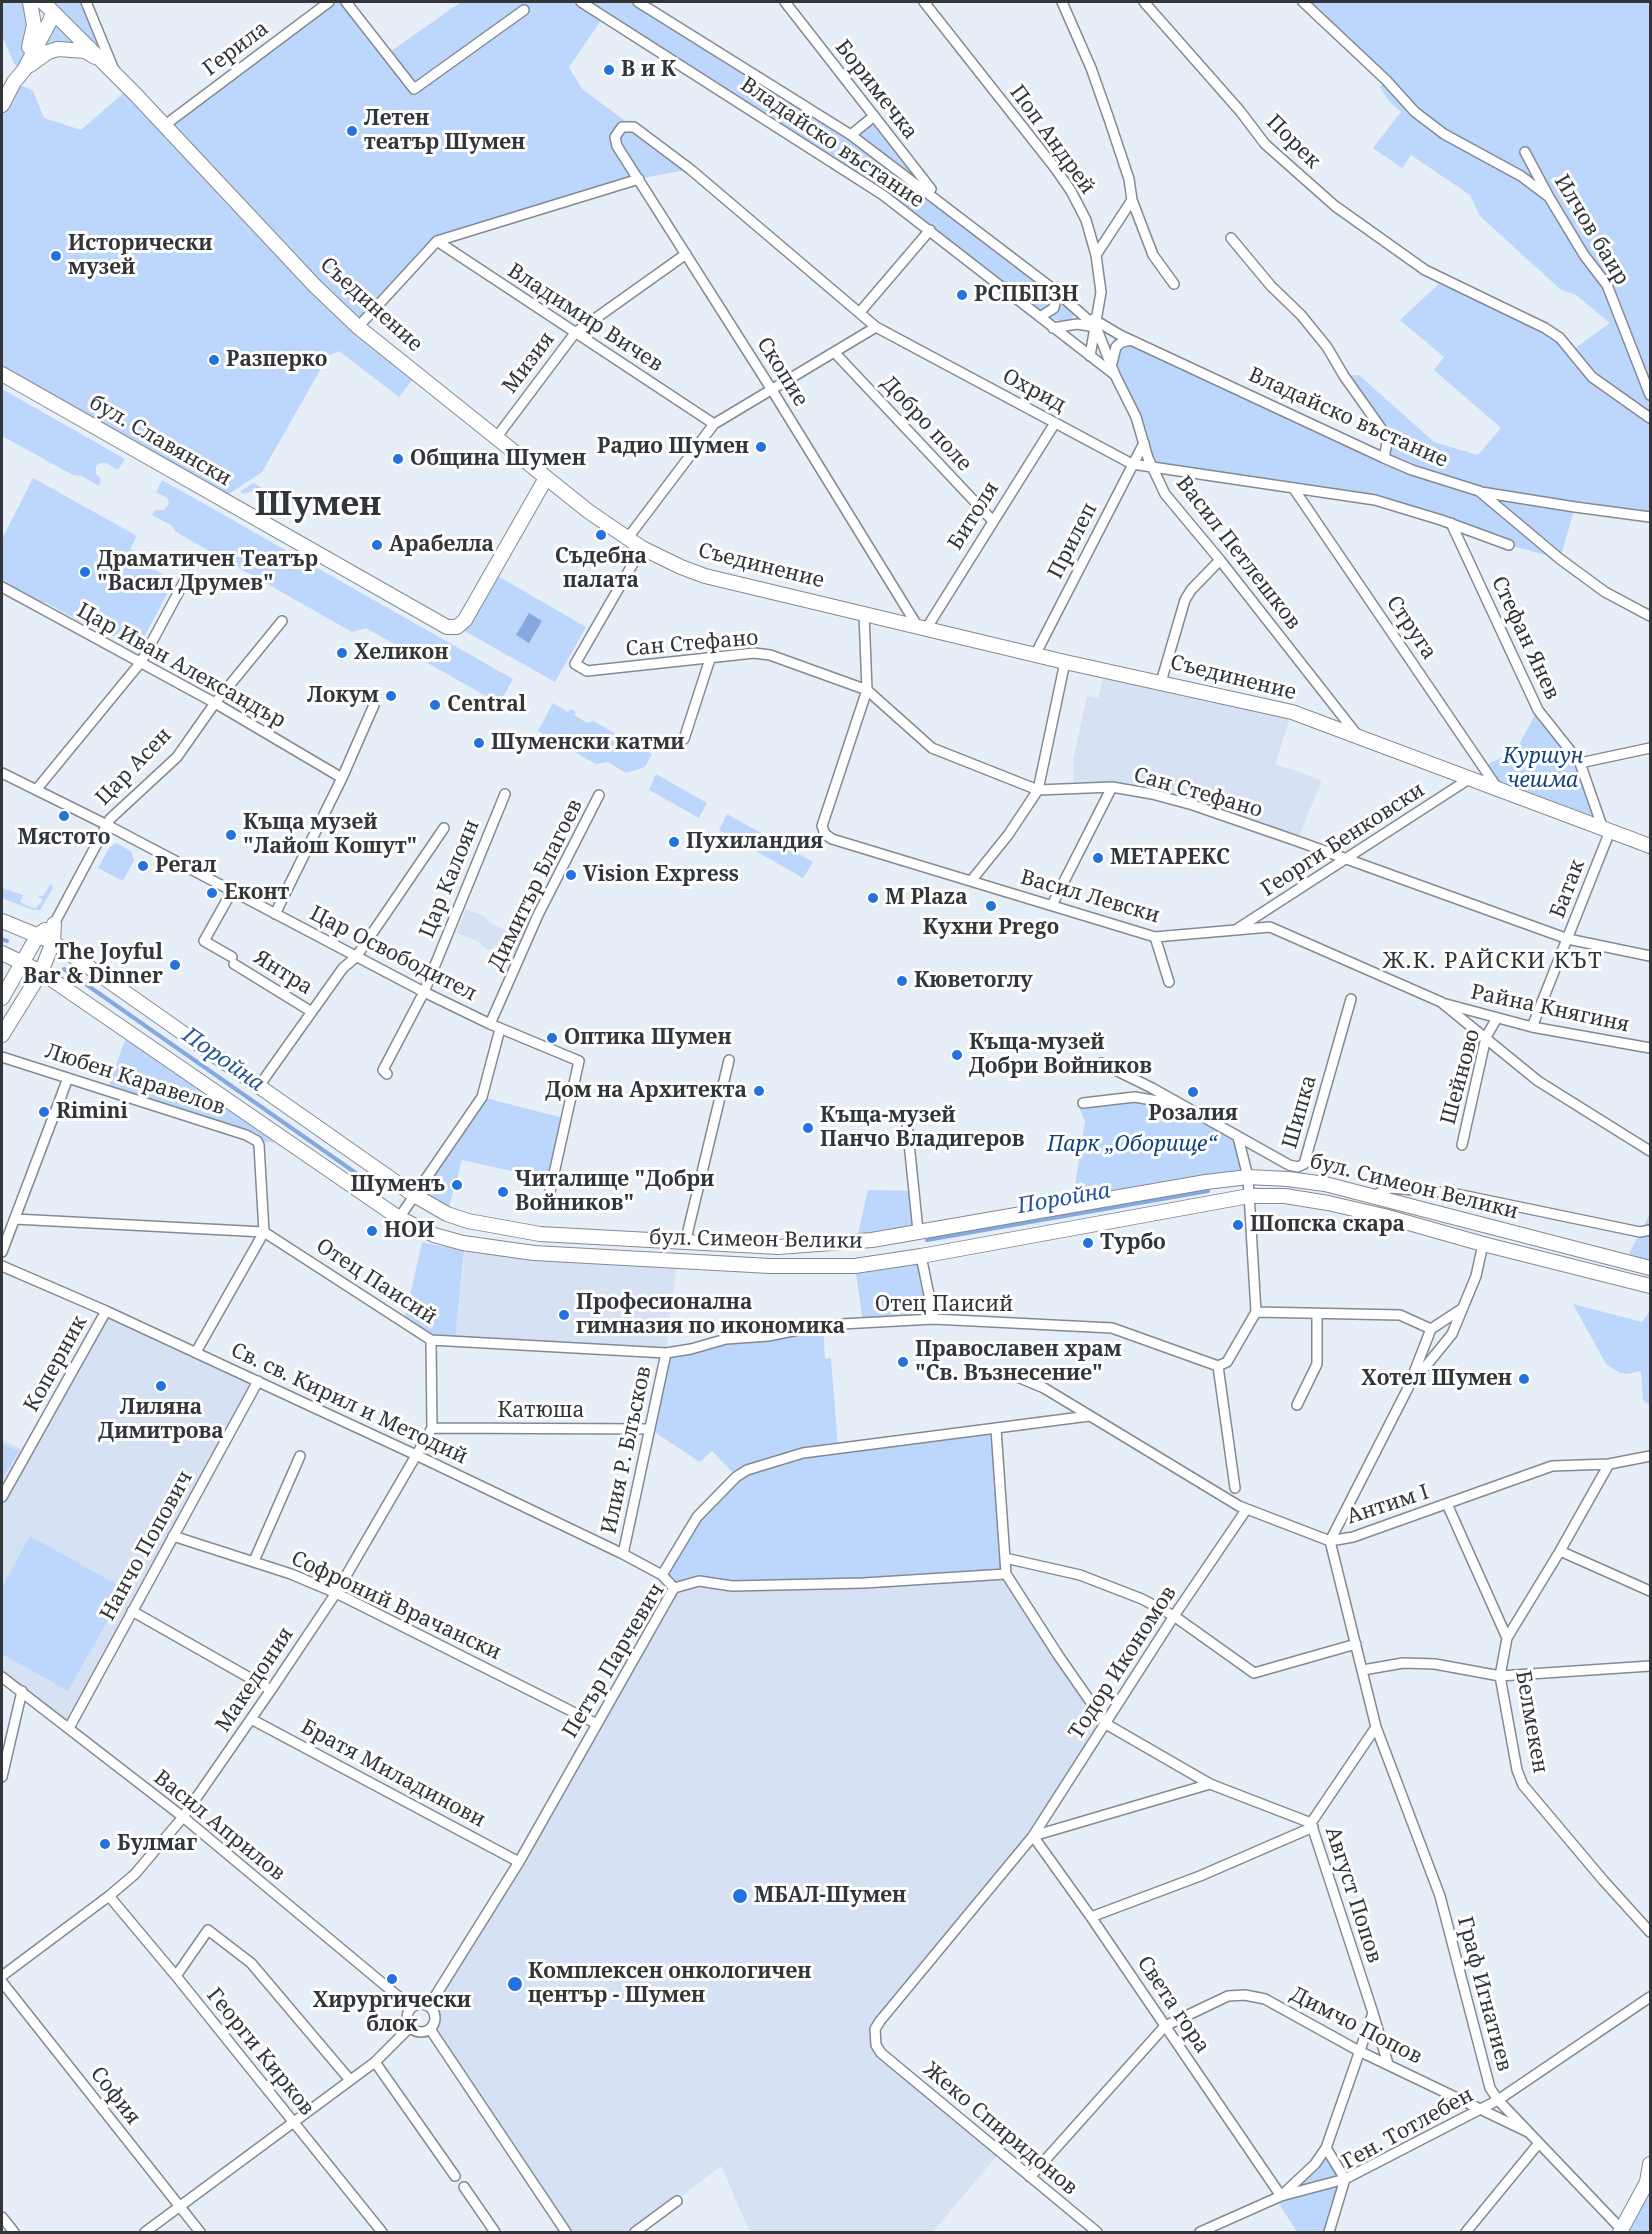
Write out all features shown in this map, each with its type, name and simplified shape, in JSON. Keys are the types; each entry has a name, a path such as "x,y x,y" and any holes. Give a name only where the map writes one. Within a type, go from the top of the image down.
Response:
{"main road":[{"path":"29,47 34,25 30,2"},
{"path":"2,105 14,82 18,68 45,19 48,7"},
{"path":"14,82 24,70 50,21 48,7"},
{"name":"Съединение","path":"48,7 165,125 297,267 358,327 546,478 642,548 705,576 1065,662 1292,712 1650,846"},
{"path":"24,70 48,52 58,49 85,51 100,59"},
{"name":"бул. Славянски","path":"2,375 442,625 452,628 465,620 546,478"},
{"name":"бул. Симеон Велики","path":"2,921 53,942 414,1195 447,1214 468,1221 530,1232 685,1243 778,1246 856,1242 1206,1182 1248,1177 1325,1184 1650,1268"},
{"name":"Цар Асен","path":"38,934 54,924"},
{"name":"Цар Асен","path":"2,1035 41,972 53,942 54,924"},
{"path":"2,998 38,934"},
{"name":"бул. Симеон Велики","path":"2,953 41,972 399,1218 434,1235 463,1243 534,1253 781,1266 855,1266 1249,1196 1285,1196 1384,1216 1483,1244 1650,1286"},
{"path":"1621,2231 1649,2183 1650,2164"}],"street":[{"path":"86,2 116,75"},
{"name":"Герила","path":"165,125 328,2"},
{"path":"346,2 414,89 524,10"},
{"name":"Владайско въстание","path":"581,2 883,195 1053,328 1090,356 1114,370"},
{"name":"Владайско въстание","path":"638,2 851,135 1097,325 1384,458 1412,470 1479,491 1560,559 1605,592 1650,616"},
{"name":"Боримечка","path":"785,2 939,201"},
{"name":"Поп Андрей","path":"924,2 1055,168 1071,191 1086,220 1096,255 1101,292 1090,356"},
{"path":"1062,2 1091,68 1129,179 1132,200 1153,255 1174,284"},
{"name":"Порек","path":"1144,2 1240,111 1265,144 1335,206 1425,270 1537,324 1560,338 1592,378 1650,418"},
{"path":"1303,2 1377,72 1415,112 1444,134 1521,176 1549,197"},
{"path":"851,135 874,116"},
{"name":"Охрид","path":"615,137 622,127 633,127 712,187 876,327 1132,464 1375,500 1451,523 1509,545"},
{"name":"Скопие","path":"615,137 617,146 922,628"},
{"name":"Илчов баир","path":"1525,152 1584,255 1607,285 1650,395"},
{"path":"358,327 437,242 639,179"},
{"path":"1096,255 1132,200"},
{"path":"860,312 930,230"},
{"path":"1231,238 1327,347 1344,376 1383,431 1387,443 1384,458"},
{"name":"Владимир Вичев","path":"437,242 714,424"},
{"name":"Мизия","path":"496,438 574,333 686,254"},
{"path":"1040,317 1054,308 1057,292"},
{"name":"Владайско въстание","path":"1053,328 1077,324 1097,325"},
{"path":"1097,325 1114,370"},
{"path":"627,539 714,424 876,327"},
{"path":"1114,370 1113,356 1116,347 1122,342 1131,340"},
{"name":"Добро поле","path":"835,353 992,520"},
{"name":"Васил Петлешков","path":"1114,370 1136,417 1152,468 1165,494 1220,560 1359,738"},
{"name":"Битоля","path":"922,628 1054,423"},
{"name":"Прилеп","path":"1035,655 1144,443"},
{"name":"Струга","path":"1294,489 1498,789"},
{"path":"1479,491 1650,517"},
{"name":"Стефан Янев","path":"1451,523 1538,710 1580,762 1607,830"},
{"name":"Сан Стефано","path":"642,548 575,664 587,671 754,653 770,655 867,690 932,748 1038,790 1112,788 1152,794 1193,805 1568,939 1650,956"},
{"path":"1161,682 1185,600 1191,590 1220,560"},
{"path":"36,790 141,662 184,582"},
{"name":"Цар Иван Александър","path":"2,587 215,703 342,778"},
{"path":"864,614 867,690"},
{"name":"Цар Асен","path":"54,924 110,819 177,757 215,703 282,621"},
{"path":"684,740 710,658"},
{"path":"971,881 1008,835 1038,790 1065,662"},
{"name":"Васил Левски","path":"867,690 822,826 825,834 1155,937 1270,927 1441,1002 1538,1081 1650,1151"},
{"path":"276,914 342,778 374,705"},
{"path":"1580,762 1650,748"},
{"name":"Цар Освободител","path":"2,773 107,825 424,992 500,1029 579,1061 549,1196"},
{"name":"Георги Бенковски","path":"1235,931 1469,778"},
{"path":"1052,905 1112,788"},
{"name":"Цар Калоян","path":"387,1074 383,1070 424,992 505,794"},
{"name":"Димитър Благоев","path":"490,1024 538,915 599,795"},
{"path":"260,1086 343,968 356,957 444,828"},
{"name":"Батак","path":"1532,1028 1568,939 1607,830"},
{"name":"Янтра","path":"232,891 204,941 312,1012"},
{"path":"1155,937 1169,982"},
{"name":"Шипка","path":"1238,1137 1289,1165 1298,1167 1304,1164 1351,999"},
{"name":"Райна Княгиня","path":"1441,1002 1532,1028 1650,1048"},
{"name":"Шейново","path":"1462,1145 1486,1037 1497,1018"},
{"path":"399,1218 482,1097 500,1029"},
{"name":"Любен Каравелов","path":"2,1057 246,1135 257,1141 264,1232"},
{"path":"685,1243 729,1060"},
{"path":"1101,1063 1152,1088 1238,1137 1248,1177 1256,1312 1227,1362 1218,1366 1235,1488"},
{"path":"2,1252 68,1078"},
{"path":"1083,1103 1135,1097 1183,1106"},
{"path":"907,1123 918,1231"},
{"path":"1373,1196 1390,1188 1452,1193 1640,1232 1650,1230"},
{"name":"Отец Паисий","path":"15,1219 264,1232 431,1340 666,1353 692,1349 726,1339 768,1336 823,1326 934,1319 1112,1328 1218,1366"},
{"path":"196,1352 264,1232"},
{"path":"1408,1388 1452,1334 1476,1276 1483,1244"},
{"path":"921,1256 934,1319"},
{"name":"Св. св. Кирил и Методий","path":"2,1266 196,1352 416,1455 623,1554 662,1575 674,1587"},
{"path":"1376,1727 1330,1541 1408,1388 1431,1329 1463,1308"},
{"name":"Коперник","path":"2,1497 106,1311"},
{"path":"1256,1312 1400,1315 1431,1329"},
{"path":"1297,1405 1317,1364 1317,1314"},
{"path":"431,1340 432,1428"},
{"name":"Илия Р. Блъсков","path":"623,1554 666,1353"},
{"name":"Антим I","path":"997,1372 1044,1388 1246,1510 1330,1541 1353,1537 1552,1466 1609,1464 1650,1456"},
{"name":"Нанчо Попович","path":"69,1728 258,1381"},
{"path":"662,1575 697,1517 736,1477 747,1470 803,1453 1089,1416"},
{"name":"Катюша","path":"432,1428 650,1429"},
{"name":"Македония","path":"2,1976 135,1874 183,1817 336,1593 432,1428"},
{"path":"996,1429 1006,1574 1106,1724 1210,1784 1312,1825"},
{"path":"254,1561 300,1456"},
{"name":"Белмекен","path":"1609,1464 1507,1638 1500,1676 1517,1770 1523,1785 1602,1880 1650,1932"},
{"path":"1447,1504 1507,1638"},
{"name":"Тодор Икономов","path":"881,2053 874,2037 879,2021 1033,1836 1174,1616 1246,1510"},
{"name":"Софроний Врачански","path":"173,1536 254,1561 336,1593 597,1724"},
{"path":"1560,1551 1650,1591"},
{"path":"1005,1558 1080,1575 1142,1599 1174,1616 1254,1673 1356,1644"},
{"name":"Петър Парчевич","path":"429,2006 519,1862 674,1587 699,1581 732,1586 864,1583 1006,1574"},
{"path":"132,1611 271,1690"},
{"path":"1363,1670 1403,1663 1435,1664 1500,1676 1650,1666"},
{"name":"Васил Априлов","path":"2,1677 183,1817 411,2007"},
{"path":"2,1777 22,1691"},
{"name":"Братя Миладинови","path":"251,1719 519,1862"},
{"name":"Август Попов","path":"1376,1727 1312,1825 1388,2064"},
{"name":"Граф Игнатиев","path":"1376,1727 1440,1896 1491,2088 1498,2100 1621,2231"},
{"path":"1033,1836 1210,1784"},
{"path":"1091,1917 1200,1876 1312,1825"},
{"name":"Света гора","path":"1033,1836 1091,1917 1281,2196"},
{"name":"Георги Кирков","path":"109,1896 382,2232"},
{"path":"176,1976 208,1930 251,1964 350,2080"},
{"name":"София","path":"2,1982 200,2232"},
{"name":"Димчо Попов","path":"1165,2026 1228,1996 1245,1995 1265,1999 1359,2051 1528,2132"},
{"name":"Ген. Тотлебен","path":"1329,2232 1346,2179 1498,2100 1650,1997"},
{"path":"421,2003 429,2006 435,2017 429,2029 417,2032 410,2027 406,2016 411,2007 421,2003"},
{"path":"1281,2196 1315,2164 1326,2148 1372,2013"},
{"path":"1030,2177 1165,2026"},
{"path":"145,2232 375,2062 410,2027"},
{"path":"429,2029 566,2232"},
{"name":"Жеко Спиридонов","path":"881,2053 1096,2232"},
{"path":"375,2062 455,2176"},
{"path":"1466,2232 1539,2143"},
{"path":"1200,2232 1281,2196 1346,2179 1326,2148"},
{"path":"464,2187 495,2232"},
{"path":"635,2232 677,2201"},
{"path":"2,2217 14,2232"}],"shaded area":[{"path":"529,613 542,621 529,643 516,635"},
{"path":"1105,671 1292,712 1275,764 1322,780 1297,841 1193,805 1112,787 1074,789 1073,760 1087,696 1098,698"},
{"path":"466,909 482,915 491,923 520,938 515,953 495,945 492,951 488,950 477,941 457,933"},
{"name":"Професионална гимназия по икономика","path":"466,1243 677,1261 666,1353 455,1341"},
{"path":"106,1311 258,1381 69,1728 2,1678 2,1440 27,1451"},
{"name":"МБАЛ-Шумен","path":"1006,1574 1106,1724 1033,1836 880,2021 876,2045 1000,2152 933,2232 750,2232 721,2166 635,2232 566,2232 429,2030 434,2024 436,2012 428,2007 519,1862 674,1588 685,1584"}],"green space":[{"path":"2,2 30,2 29,47 18,68 2,36"},
{"path":"43,2 86,2 116,75 85,51 39,57 50,21"},
{"path":"329,2 346,2 387,54 461,2 638,2 851,135 874,116 913,171 910,174 903,172 1077,310 1069,323 1044,317 883,194 604,16 569,67 582,89 690,169 639,179 437,241 358,327 417,374 399,397 339,351 328,356 262,472 220,500 2,375 2,105 14,82 33,91 44,118 81,130 129,88 165,125"},
{"path":"1303,2 1650,2 1650,517 1575,507 1560,559 1509,545 1375,500 1153,468 1108,350 1113,340 1120,335 1384,458 1387,443 1344,376 1359,375 1434,442 1478,455 1501,428 1434,370 1444,357 1400,320 1443,280 1545,328 1571,351 1610,323 1576,295 1560,289 1480,216 1470,195 1411,155 1402,168 1373,148 1401,112 1389,101 1380,87 1386,80"},
{"path":"2,389 125,459 118,470 106,463 96,466 96,474 101,479 99,486 82,476 73,475 2,436"},
{"path":"33,478 137,536 130,549 136,552 133,557 174,581 137,650 82,618 79,621 47,603 27,600 2,587 2,539"},
{"path":"162,480 513,679 497,708 493,700 366,628 352,632 176,532 171,525 152,515 156,510 164,510 169,504 167,498 156,492"},
{"path":"253,483 281,499 278,506 252,491 242,494 241,491"},
{"path":"491,572 586,627 555,682 461,629"},
{"path":"553,703 568,712 571,709 576,712 574,715 587,723 593,721 652,754 645,767 626,773 608,762 596,764 538,731"},
{"name":"Куршун чешма","path":"1538,710 1577,756 1603,829 1498,789 1483,766 1499,759 1518,746"},
{"path":"656,774 707,803 699,818 649,790"},
{"path":"727,814 813,862 803,878 719,830"},
{"path":"116,843 131,851 134,860 123,881 98,868 110,847"},
{"path":"51,884 53,888 40,910 33,910 2,898 2,888 23,895 20,902 36,908 43,900 37,896 43,896"},
{"path":"125,1040 144,1049 281,1143 257,1141 107,1090"},
{"path":"482,1097 567,1119 552,1180 462,1160 447,1214 414,1195"},
{"name":"Парк „Оборище“","path":"1135,1097 1183,1106 1238,1137 1248,1177 1072,1205 1085,1121 1078,1105 1101,1099"},
{"path":"868,1190 913,1191 918,1231 856,1242"},
{"path":"1650,1214 1650,1268 1625,1261"},
{"path":"422,1242 464,1251 455,1341 431,1340 404,1322"},
{"path":"921,1256 934,1319 863,1323 855,1266"},
{"path":"1573,1304 1642,1322 1650,1311 1650,1405 1643,1400 1641,1371 1620,1373 1606,1364"},
{"path":"823,1325 825,1359 831,1358 838,1448 996,1429 1006,1574 784,1584 699,1581 674,1588 662,1575 684,1536 736,1476 712,1451 700,1462 650,1429 666,1353"},
{"path":"2,1444 19,1451 2,1479"},
{"path":"30,1536 125,1589 68,1691 2,1654 2,1587"},
{"path":"1326,2148 1345,2179 1329,2232 1297,2232 1276,2199"},
{"path":"1650,2185 1650,2232 1620,2232"}],"waterway":[{"name":"Поройна","path":"2,939 7,941"},
{"name":"Поройна","path":"64,969 363,1178"},
{"name":"Поройна","path":"927,1240 1208,1191"}],"place":[{"name":"В и К","path":"609,70"},
{"name":"Летен театър Шумен","path":"352,131"},
{"name":"Исторически музей","path":"56,256"},
{"name":"РСПБПЗН","path":"962,295"},
{"name":"Разперко","path":"214,360"},
{"name":"Радио Шумен","path":"761,447"},
{"name":"Община Шумен","path":"398,459"},
{"name":"Съдебна палата","path":"601,535"},
{"name":"Арабелла","path":"377,545"},
{"name":"Драматичен Театър \"Васил Друмев\"","path":"85,572"},
{"name":"Хеликон","path":"342,653"},
{"name":"Локум","path":"391,696"},
{"name":"Central","path":"435,705"},
{"name":"Шуменски катми","path":"479,743"},
{"name":"Мястото","path":"64,816"},
{"name":"Къща музей \"Лайош Кошут\"","path":"231,835"},
{"name":"Пухиландия","path":"674,842"},
{"name":"МЕТАРЕКС","path":"1098,858"},
{"name":"Регал","path":"143,866"},
{"name":"Vision Express","path":"571,875"},
{"name":"Еконт","path":"212,893"},
{"name":"M Plaza","path":"873,898"},
{"name":"Кухни Prego","path":"991,906"},
{"name":"The Joyful Bar & Dinner","path":"175,965"},
{"name":"Кюветоглу","path":"902,981"},
{"name":"Оптика Шумен","path":"552,1038"},
{"name":"Къща-музей Добри Войников","path":"957,1055"},
{"name":"Дом на Архитекта","path":"759,1091"},
{"name":"Розалия","path":"1193,1092"},
{"name":"Rimini","path":"44,1112"},
{"name":"Къща-музей Панчо Владигеров","path":"808,1128"},
{"name":"Шуменъ","path":"457,1185"},
{"name":"Читалище \"Добри Войников\"","path":"503,1192"},
{"name":"Шопска скара","path":"1238,1225"},
{"name":"НОИ","path":"372,1231"},
{"name":"Турбо","path":"1088,1243"},
{"name":"Професионална гимназия по икономика","path":"564,1315"},
{"name":"Православен храм \"Св. Възнесение\"","path":"903,1362"},
{"name":"Хотел Шумен","path":"1524,1379"},
{"name":"Лиляна Димитрова","path":"161,1386"},
{"name":"Булмаг","path":"105,1844"},
{"name":"МБАЛ-Шумен","path":"740,1896"},
{"name":"Хирургически блок","path":"392,1979"},
{"name":"￼Комплексен онкологичен център - Шумен","path":"515,1984"}],"district":[{"name":"Шумен","path":"318,506"},
{"name":"Ж.К. РАЙСКИ КЪТ","path":"1493,962"}]}
